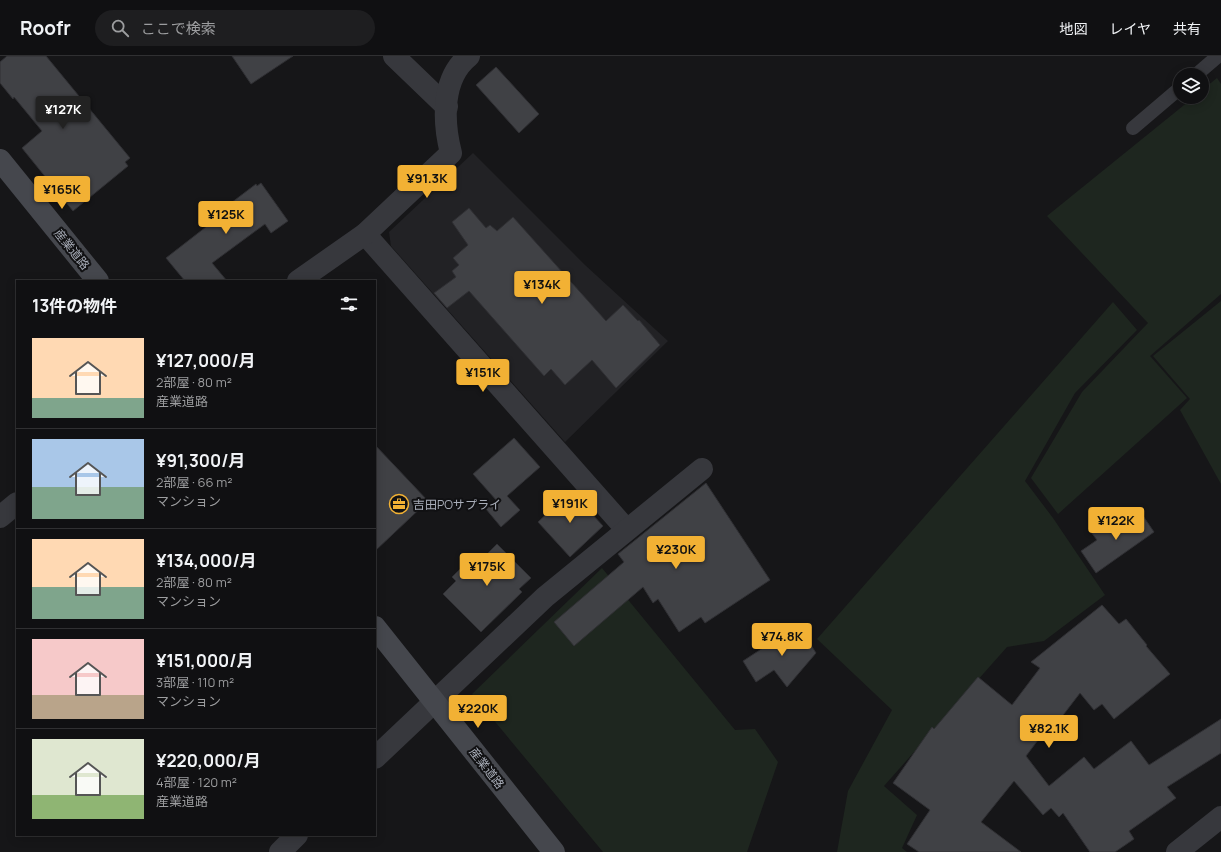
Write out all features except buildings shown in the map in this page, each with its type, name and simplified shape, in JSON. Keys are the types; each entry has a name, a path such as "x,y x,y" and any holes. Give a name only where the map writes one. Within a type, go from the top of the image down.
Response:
{"street":[{"path":"394,56 447,107"},
{"path":"299,280 365,234 451,153 446,133 448,86 461,62 469,56"},
{"name":"産業道路","path":"0,160 97,280"},
{"path":"365,234 626,529"},
{"path":"376,757 545,597 626,529 702,469"},
{"path":"0,517 16,504"},
{"name":"産業道路","path":"376,628 554,852"},
{"path":"1177,852 1221,817"},
{"path":"280,852 295,836"}],"lane":[{"path":"1204,68 1218,56"},
{"path":"1133,128 1173,94"}],"shaded area":[{"path":"1217,78 1221,84 1221,294 1150,356 1187,398 1058,514 1031,478 1082,392 1148,323 1047,216 1185,104 1209,104 1209,84"},
{"path":"473,153 585,265 668,341 565,442 391,246 389,232"},
{"path":"1221,301 1221,484 1180,410 1190,399 1153,356"},
{"path":"1113,302 1137,330 1075,393 1025,481 1053,518 1105,595 1044,641 1007,647 884,786 917,815 902,848 907,852 837,852 848,791 892,710 817,639"},
{"path":"602,568 735,730 755,729 778,762 747,852 603,852 472,694"}],"place":[{"name":"吉田POサプライ","path":"399,504"}]}
